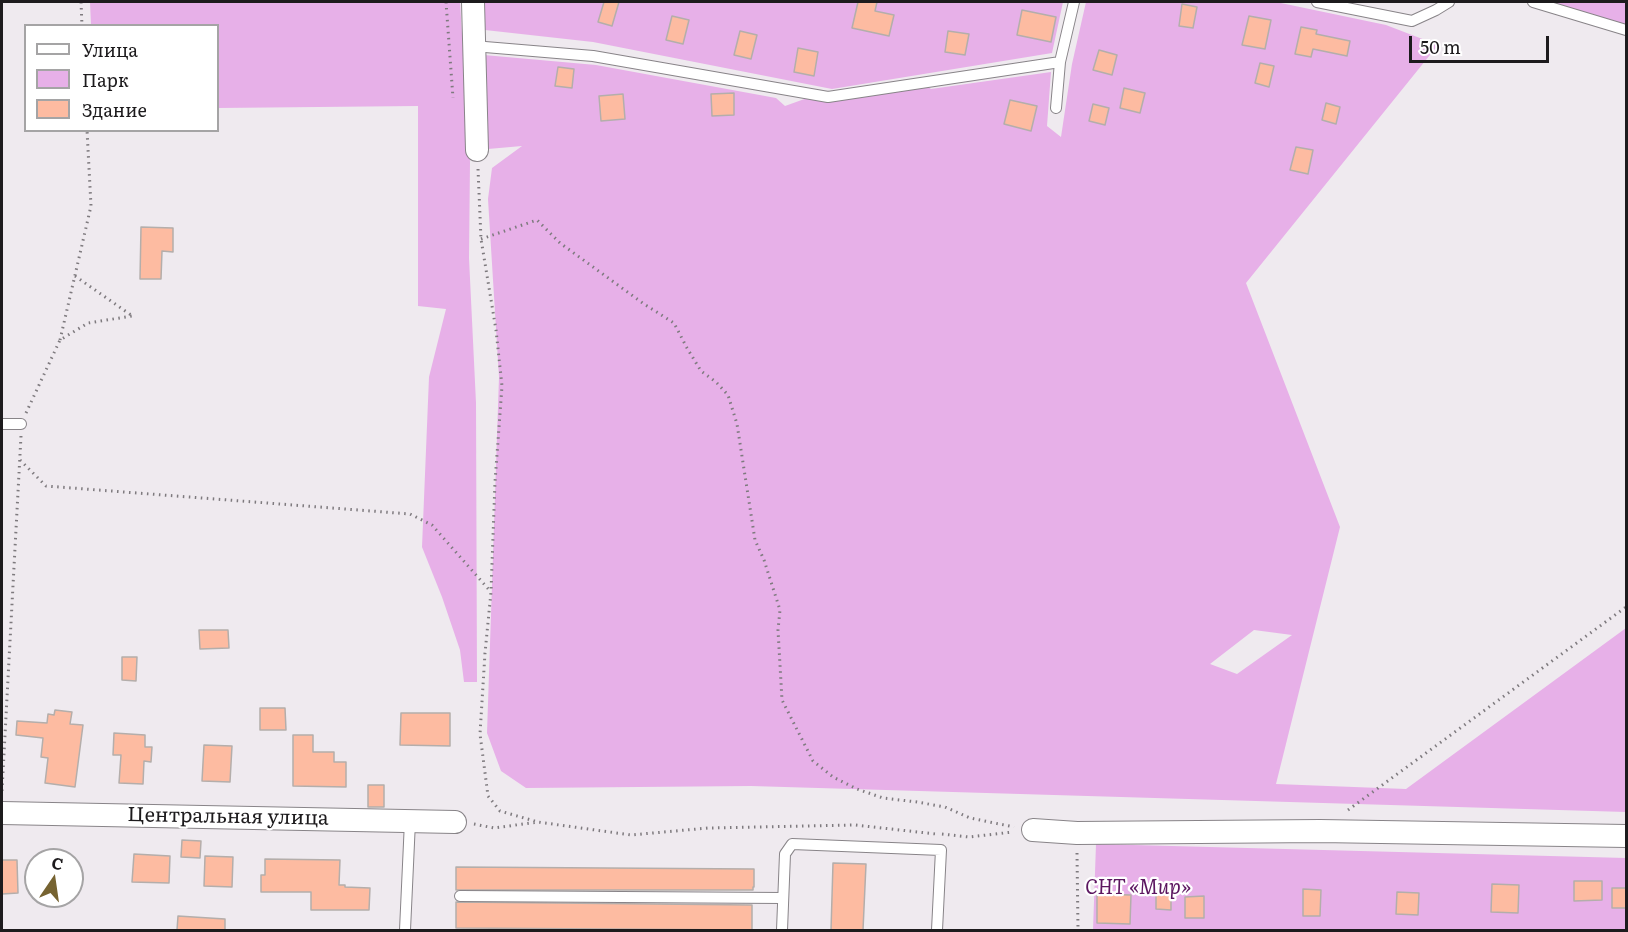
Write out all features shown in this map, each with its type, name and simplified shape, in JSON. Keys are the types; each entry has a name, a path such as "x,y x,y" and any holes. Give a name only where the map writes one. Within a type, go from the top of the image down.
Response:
{"street":[{"path":"473,2 477,150"},
{"name":"Центральная улица","path":"2,813 455,822"},
{"path":"1033,830 1077,833 1320,831 1626,836"}],"lane":[{"path":"1056,108 1060,62 1074,2"},
{"path":"1317,2 1412,21 1449,2"},
{"path":"1533,2 1626,30"},
{"path":"473,46 593,56 828,97 1060,62"},
{"path":"2,424 21,424"},
{"path":"405,930 410,821"},
{"path":"782,930 785,854 792,844 941,850 937,930"},
{"path":"460,896 783,898"}],"path":[{"path":"81,2 82,24"},
{"path":"2,791 21,424 60,340 75,276 90,206 87,132"},
{"path":"477,150 481,239 496,330 502,386 495,482 491,592 480,734 488,796 500,811 538,822 631,835 708,828 855,825 969,837 1033,830"},
{"path":"481,239 537,220 569,250 674,323 701,371 728,395 736,424 755,540 780,610 778,630 782,700 813,761 833,777 883,798 945,807 970,818 1033,830"},
{"path":"60,340 88,323 132,316 75,276"},
{"path":"20,460 46,486 410,514 432,525 491,592"},
{"path":"1349,810 1626,607"},
{"path":"455,822 494,828 538,822"},
{"path":"1077,833 1078,930"}],"green space":[{"path":"90,2 460,2 470,162 469,258 476,403 477,682 464,682 460,650 422,547 429,377 446,309 418,306 418,106 219,108 219,24 91,24"},
{"path":"485,2 1063,2 1052,53 832,89 593,42 485,30"},
{"path":"1086,2 1276,2 1386,25 1438,45 1246,283 1340,527 1276,784 1406,789 1626,628 1626,812 751,786 526,788 501,771 487,733 499,377 488,199 492,168 522,146 488,149 484,55 596,65 776,98 785,106 810,97 919,80 931,89 1051,72 1047,126 1061,137 1072,64","holes":["1254,630 1292,635 1237,674 1210,664"]},
{"path":"1543,2 1626,2 1626,27"},
{"name":"СНТ «Мир»","path":"1096,844 1626,858 1626,930 1093,930"}],"building":[{"path":"604,2 619,2 612,26 598,22"},
{"path":"858,2 877,2 875,11 894,15 889,36 852,28"},
{"path":"1182,4 1197,7 1193,28 1179,26"},
{"path":"1022,10 1056,17 1051,42 1017,35"},
{"path":"672,16 689,20 683,44 666,40"},
{"path":"1249,16 1271,20 1265,49 1242,45"},
{"path":"1301,27 1317,30 1316,34 1350,41 1347,56 1313,49 1311,57 1295,54"},
{"path":"740,31 757,35 751,59 734,55"},
{"path":"948,31 969,34 965,55 945,52"},
{"path":"798,48 818,52 814,76 794,72"},
{"path":"1099,50 1117,55 1112,75 1093,70"},
{"path":"1260,63 1274,66 1269,87 1255,83"},
{"path":"558,67 574,69 572,88 555,86"},
{"path":"1124,88 1145,93 1140,113 1120,108"},
{"path":"734,93 734,115 712,116 711,94"},
{"path":"623,94 625,119 601,121 599,96"},
{"path":"1010,100 1037,106 1031,131 1004,124"},
{"path":"1326,103 1340,107 1336,124 1322,120"},
{"path":"1093,104 1109,108 1105,125 1089,121"},
{"path":"1296,147 1313,150 1308,174 1290,170"},
{"path":"141,227 173,228 173,252 162,251 161,279 140,279"},
{"path":"199,630 228,630 229,648 200,649"},
{"path":"122,657 137,657 136,681 122,680"},
{"path":"260,708 285,708 286,730 260,730"},
{"path":"55,710 72,712 70,724 83,725 75,787 45,783 48,758 41,757 43,738 16,735 17,721 47,723 48,714 54,715"},
{"path":"401,713 450,713 450,746 400,745"},
{"path":"114,733 145,735 145,747 152,747 151,762 144,761 143,784 119,783 121,755 113,755"},
{"path":"293,735 313,735 313,752 334,752 334,762 346,762 346,787 293,786"},
{"path":"204,745 232,746 230,782 202,781"},
{"path":"368,785 384,785 384,807 368,807"},
{"path":"182,840 201,841 200,858 181,857"},
{"path":"134,854 170,856 169,883 132,882"},
{"path":"205,856 233,857 232,887 204,886"},
{"path":"265,859 340,860 339,885 370,888 369,910 311,910 311,892 261,892 261,875 265,875"},
{"path":"2,860 17,860 18,893 2,894"},
{"path":"833,863 866,864 863,930 831,930"},
{"path":"456,867 754,869 754,887 753,890 456,890"},
{"path":"1574,881 1602,881 1602,900 1574,901"},
{"path":"1492,884 1519,885 1518,913 1491,912"},
{"path":"1612,888 1626,888 1626,908 1612,908"},
{"path":"1156,889 1171,889 1171,910 1156,909"},
{"path":"1303,889 1321,890 1320,916 1303,916"},
{"path":"1397,892 1419,893 1418,915 1396,914"},
{"path":"1097,894 1131,895 1130,924 1097,923"},
{"path":"1204,896 1204,918 1185,918 1185,897"},
{"path":"456,902 752,905 752,930 456,928"},
{"path":"178,916 225,919 225,930 177,930"}]}
